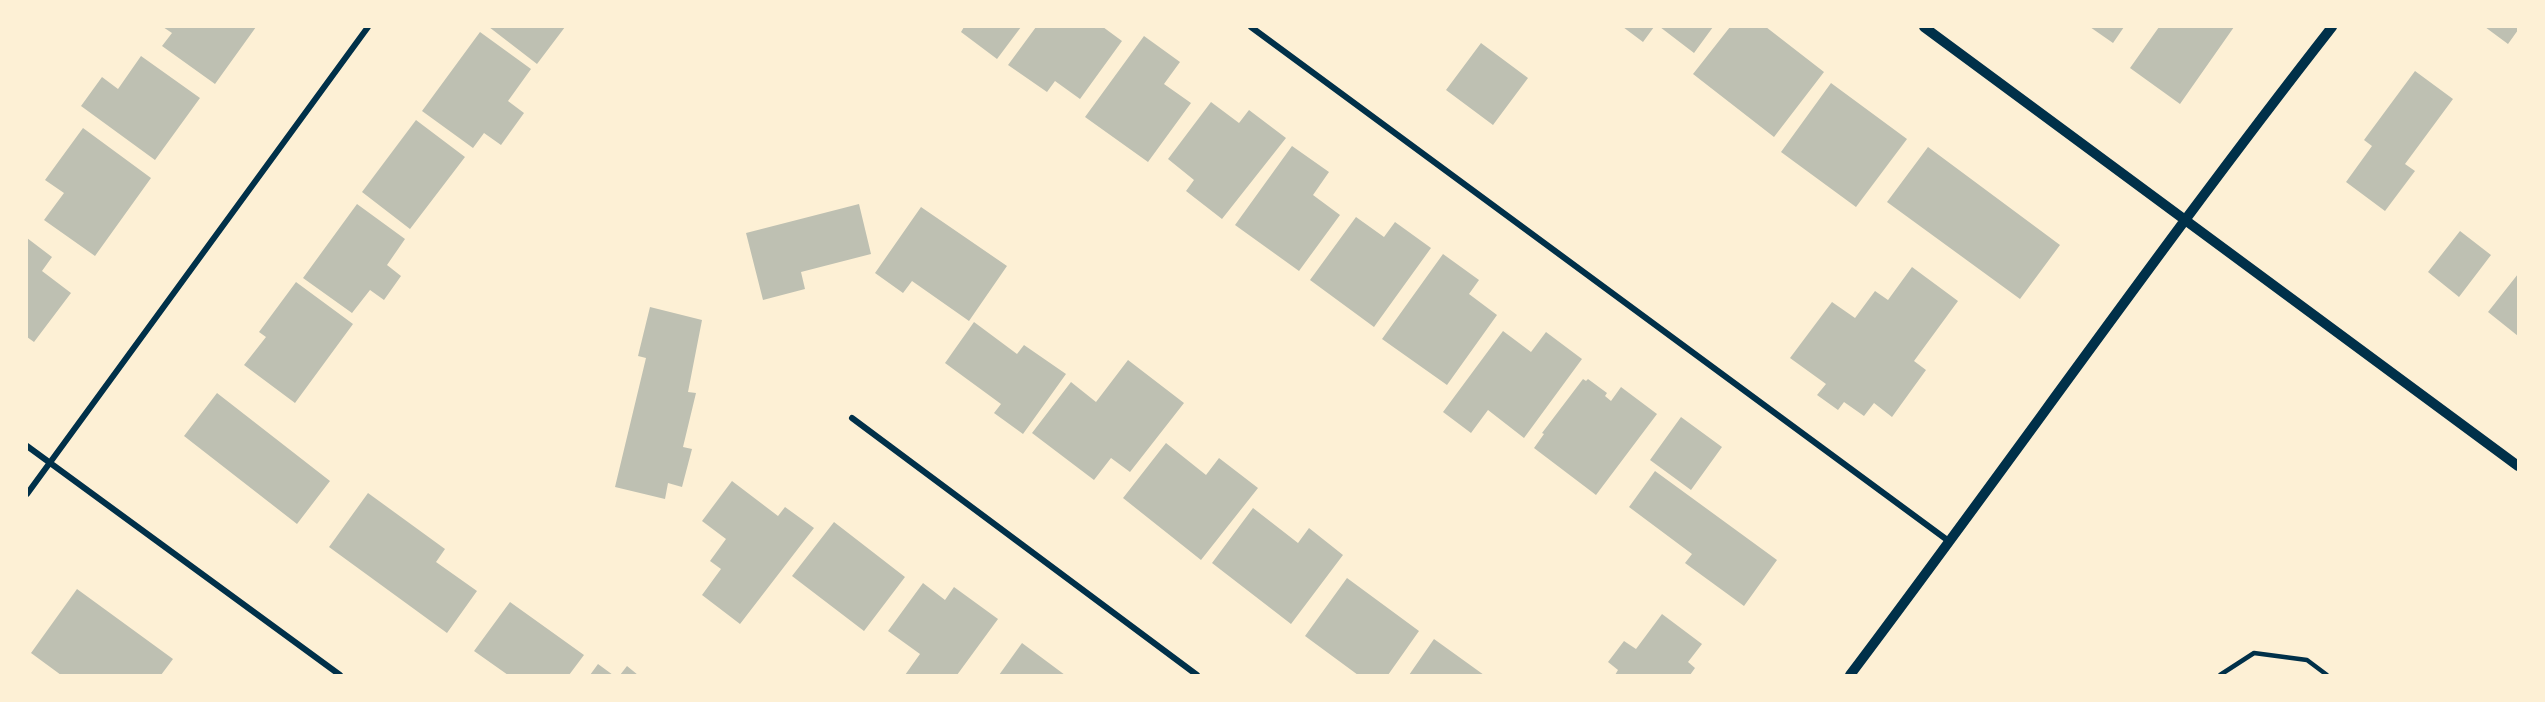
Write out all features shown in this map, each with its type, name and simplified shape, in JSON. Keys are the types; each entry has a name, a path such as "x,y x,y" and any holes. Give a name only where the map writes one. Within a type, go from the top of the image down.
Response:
{"street":[{"path":"27,494 368,27"},
{"path":"1251,27 1950,543"},
{"path":"1924,27 2518,466"},
{"path":"1850,675 1950,543 2232,155 2332,27"},
{"path":"852,418 1197,675"},
{"path":"27,447 340,675"}],"lane":[{"path":"2220,675 2254,653 2307,660 2327,675"}],"building":[{"path":"163,27 256,27 215,84 162,46 172,33"},
{"path":"489,27 565,27 537,64"},
{"path":"964,27 1021,27 997,59 961,32"},
{"path":"1036,27 1103,27 1122,41 1080,99 1055,81 1047,92 1008,65"},
{"path":"1623,27 1654,27 1643,42"},
{"path":"1660,27 1713,27 1694,53"},
{"path":"1730,27 1766,27 1824,72 1774,137 1693,74"},
{"path":"2090,27 2124,27 2113,43"},
{"path":"2159,27 2234,27 2180,104 2130,68"},
{"path":"2485,27 2518,27 2518,30 2508,44"},
{"path":"480,32 531,69 508,101 524,113 501,145 484,133 473,148 422,111"},
{"path":"1144,36 1180,62 1164,84 1191,103 1148,162 1085,117"},
{"path":"1481,43 1528,78 1493,125 1446,90"},
{"path":"141,56 200,98 155,160 81,106 102,77 118,89"},
{"path":"2415,71 2453,99 2405,164 2415,171 2385,211 2346,182 2372,146 2364,140"},
{"path":"1831,83 1907,139 1856,207 1781,152"},
{"path":"1211,102 1239,123 1249,110 1286,138 1222,219 1186,191 1194,180 1168,159"},
{"path":"416,120 465,157 410,229 362,192"},
{"path":"83,128 151,178 95,256 44,220 64,193 45,180"},
{"path":"1292,146 1329,172 1313,195 1340,215 1299,271 1235,225"},
{"path":"1928,147 2060,245 2020,299 1887,202"},
{"path":"357,204 405,239 387,265 401,276 384,300 370,290 352,313 303,278"},
{"path":"859,204 871,254 801,272 805,289 763,300 746,233"},
{"path":"921,207 1007,266 969,321 912,281 903,293 875,273"},
{"path":"1356,217 1384,237 1395,222 1431,248 1374,327 1310,280"},
{"path":"2460,231 2491,255 2459,297 2428,272"},
{"path":"27,238 52,257 42,271 71,293 34,342 27,337"},
{"path":"1443,254 1479,280 1469,294 1497,315 1447,385 1382,339"},
{"path":"1912,267 1958,301 1914,361 1926,370 1892,417 1874,403 1864,416 1844,402 1838,410 1817,395 1826,384 1790,358 1832,302 1855,318 1875,291 1888,300"},
{"path":"2518,274 2518,336 2488,312"},
{"path":"296,282 353,324 295,403 244,365 266,337 259,332"},
{"path":"650,307 702,320 688,392 696,393 683,447 692,449 682,487 668,483 665,499 615,487 646,358 638,356"},
{"path":"974,322 1017,354 1024,345 1066,374 1023,434 994,413 1001,404 945,363"},
{"path":"1503,331 1531,352 1546,332 1582,359 1524,438 1488,410 1471,433 1443,412"},
{"path":"1128,360 1184,403 1130,472 1111,458 1094,480 1032,433 1071,382 1096,402"},
{"path":"1583,379 1586,381 1588,379 1607,393 1605,396 1611,401 1621,387 1657,414 1596,495 1534,448 1544,434 1542,433"},
{"path":"217,393 330,481 297,524 184,436"},
{"path":"1681,417 1722,447 1691,490 1650,460"},
{"path":"1166,443 1206,475 1219,458 1258,488 1201,560 1123,498"},
{"path":"1655,471 1777,560 1744,606 1685,563 1692,554 1629,507"},
{"path":"732,481 778,516 785,507 814,528 740,624 702,595 721,569 710,561 726,539 702,521"},
{"path":"368,493 445,549 436,562 477,591 447,633 329,547"},
{"path":"1253,508 1298,543 1309,528 1343,555 1291,624 1212,563"},
{"path":"834,522 905,577 864,631 792,576"},
{"path":"1347,578 1419,631 1388,675 1358,675 1305,636"},
{"path":"923,583 945,600 954,587 998,619 957,675 905,675 920,654 888,631"},
{"path":"77,589 173,659 161,675 61,675 31,653"},
{"path":"510,602 584,655 569,675 508,675 474,651"},
{"path":"1662,614 1702,644 1688,662 1695,668 1690,675 1615,675 1618,670 1608,662 1624,641 1636,649"},
{"path":"1434,639 1484,675 1409,675"},
{"path":"1022,643 1065,675 999,675"},
{"path":"598,664 613,675 590,675"},
{"path":"627,666 638,675 620,675"}]}
